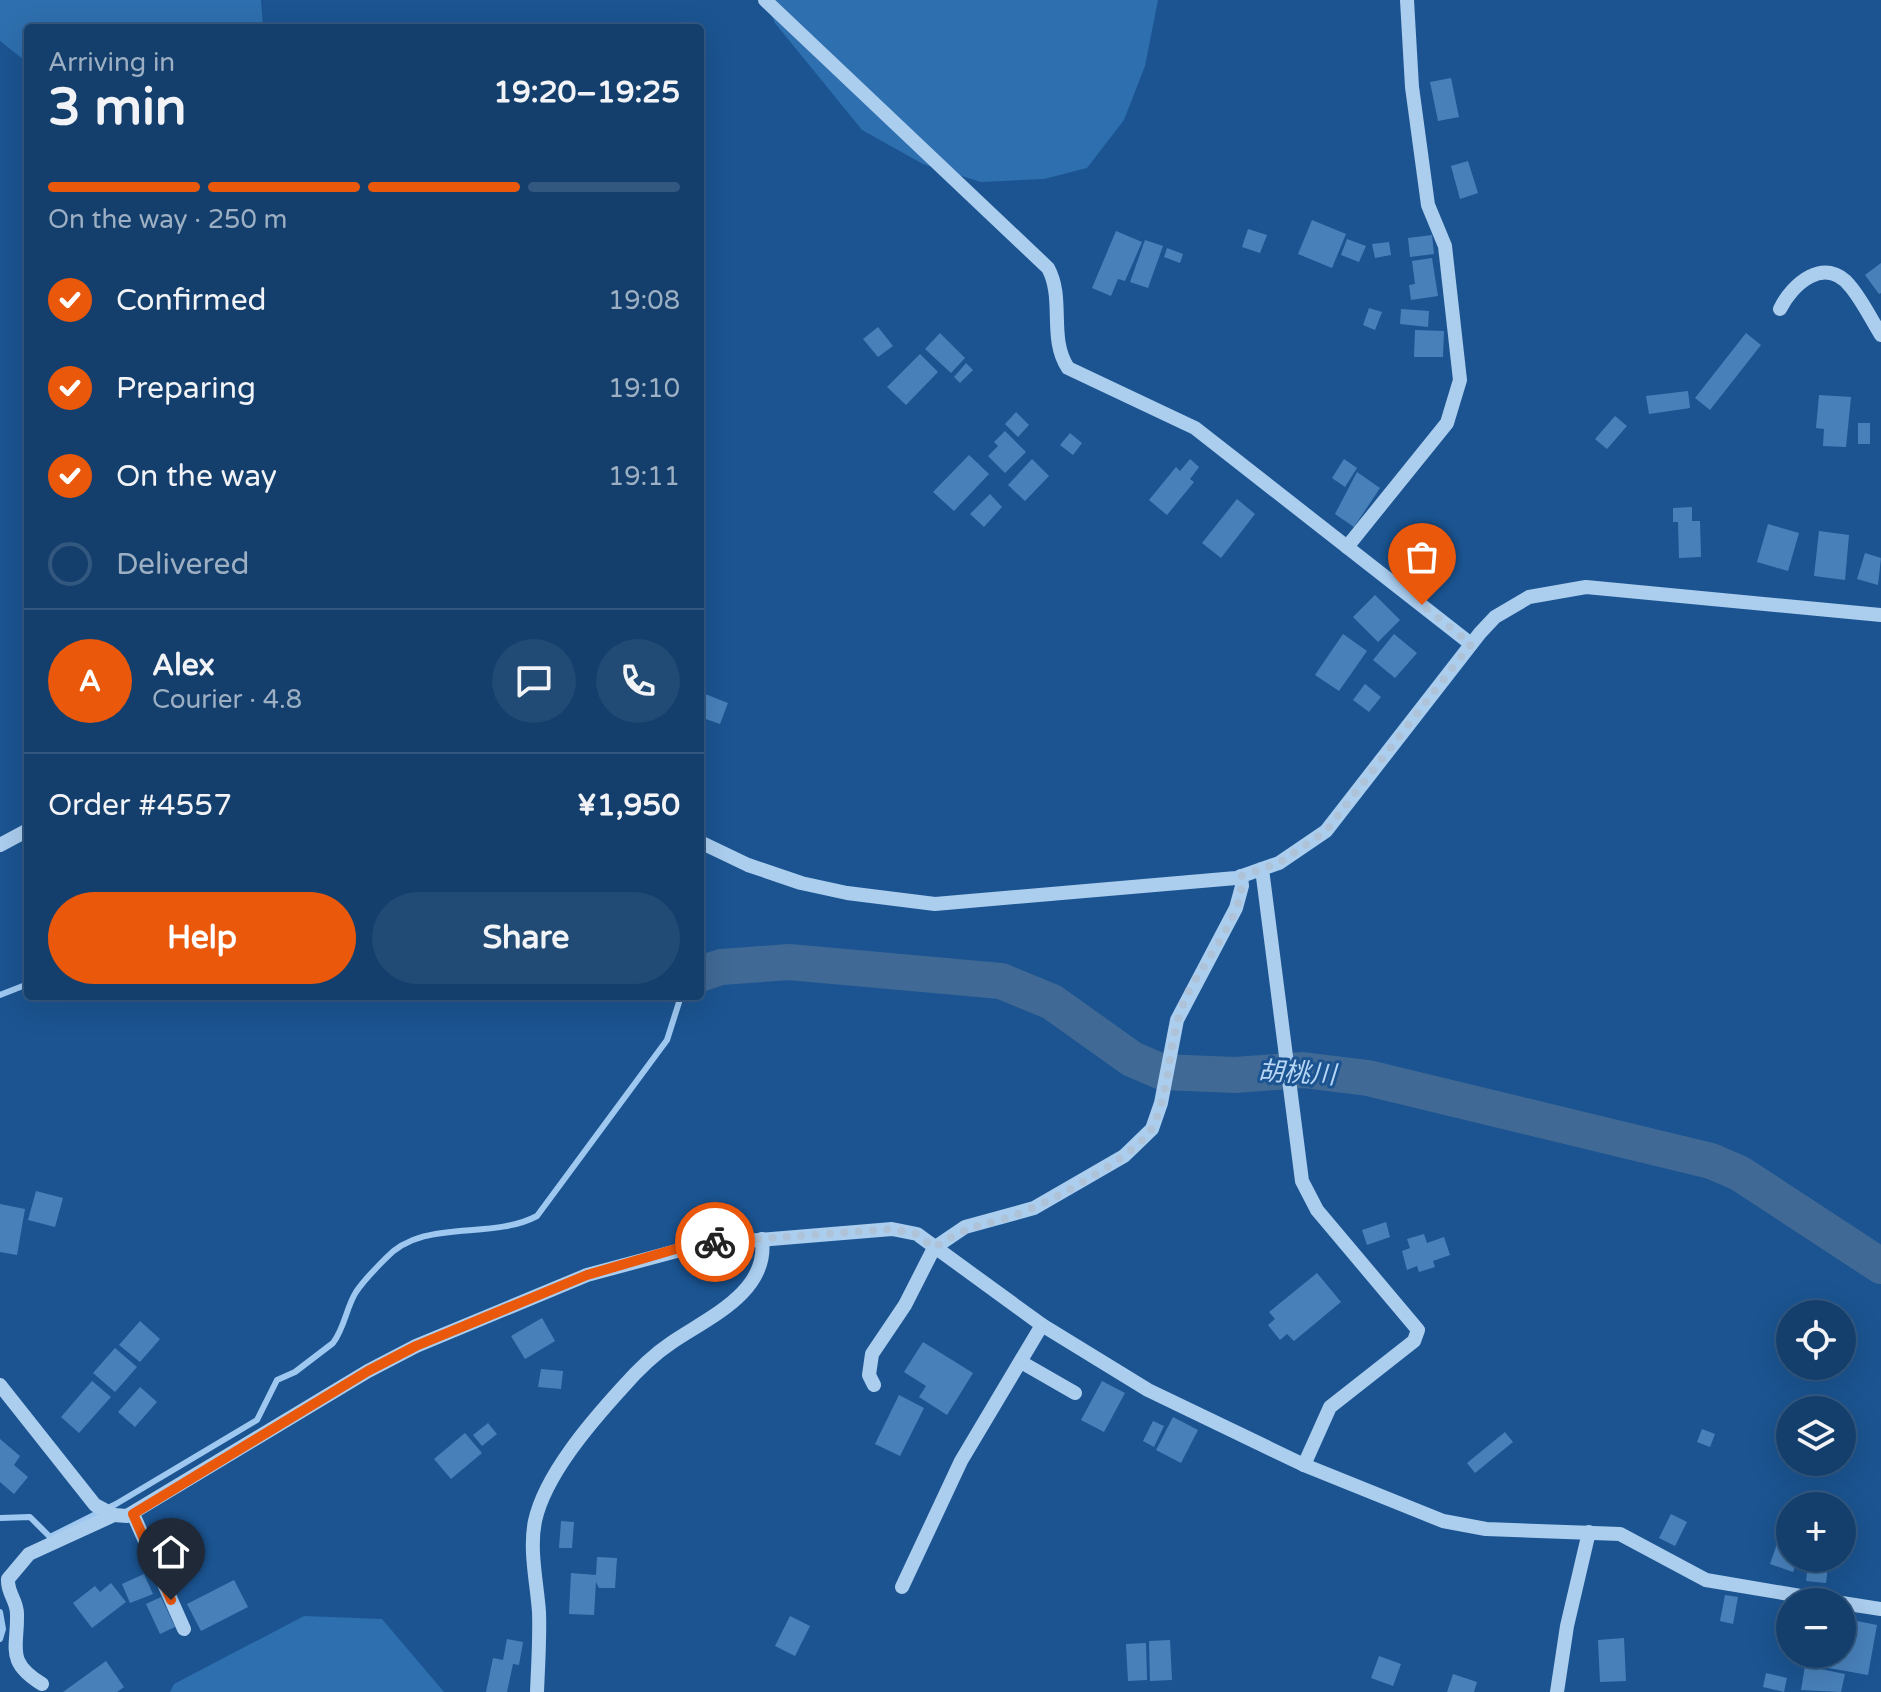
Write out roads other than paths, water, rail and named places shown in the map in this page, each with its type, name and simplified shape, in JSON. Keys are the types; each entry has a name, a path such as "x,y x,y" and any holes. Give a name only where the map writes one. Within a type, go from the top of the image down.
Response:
{"street":[{"path":"765,0 1048,268 1056,292 1058,343 1068,368 1195,428 1471,644"},
{"path":"1347,547 1447,423 1460,380 1445,246 1428,205 1412,87 1407,0"},
{"path":"1780,309 1798,281 1813,275 1833,276 1848,283 1881,335"},
{"path":"704,844 748,865 801,883 862,896 935,904 1241,876 1299,852 1326,831 1471,644 1495,617 1529,597 1586,587 1881,615"},
{"path":"0,845 24,832"},
{"path":"1262,869 1302,1181 1317,1210 1418,1330 1414,1341 1330,1407 1304,1465"},
{"path":"874,1385 869,1375 872,1354 905,1305 934,1248 965,1227 1034,1208 1124,1156 1152,1129 1161,1103 1177,1020 1236,908 1242,886 1241,876"},
{"path":"42,1684 29,1676 16,1655 13,1637 17,1615 15,1602 7,1592 8,1579 29,1554 114,1515 133,1514 368,1371 416,1346 587,1275 679,1248 892,1229 917,1234 1042,1325 1148,1390 1304,1465 1443,1521 1486,1529 1620,1534 1706,1580 1776,1592"},
{"path":"537,1692 539,1615 534,1538 536,1520 545,1495 583,1435 623,1387 668,1345 741,1294 759,1265 762,1239"},
{"path":"902,1587 961,1461 1042,1325"},
{"path":"1021,1362 1075,1393"},
{"path":"0,1385 86,1496 114,1515"},
{"path":"133,1514 184,1629"},
{"path":"1557,1692 1567,1626 1589,1532"},
{"path":"1856,1605 1881,1609"}],"waterway":[{"name":"胡桃川","path":"704,973 721,967 789,962 1001,981 1052,1002 1132,1059 1162,1072 1235,1075 1303,1070 1368,1078 1711,1161 1739,1173 1881,1266"},
{"path":"0,995 24,986"},
{"path":"0,1518 30,1517 50,1537 116,1504 257,1420 277,1380 295,1372 333,1343 356,1292 377,1267 401,1246 418,1238 499,1227 537,1216 667,1040 680,1000"},
{"path":"0,1612 3,1629 0,1639"}]}
